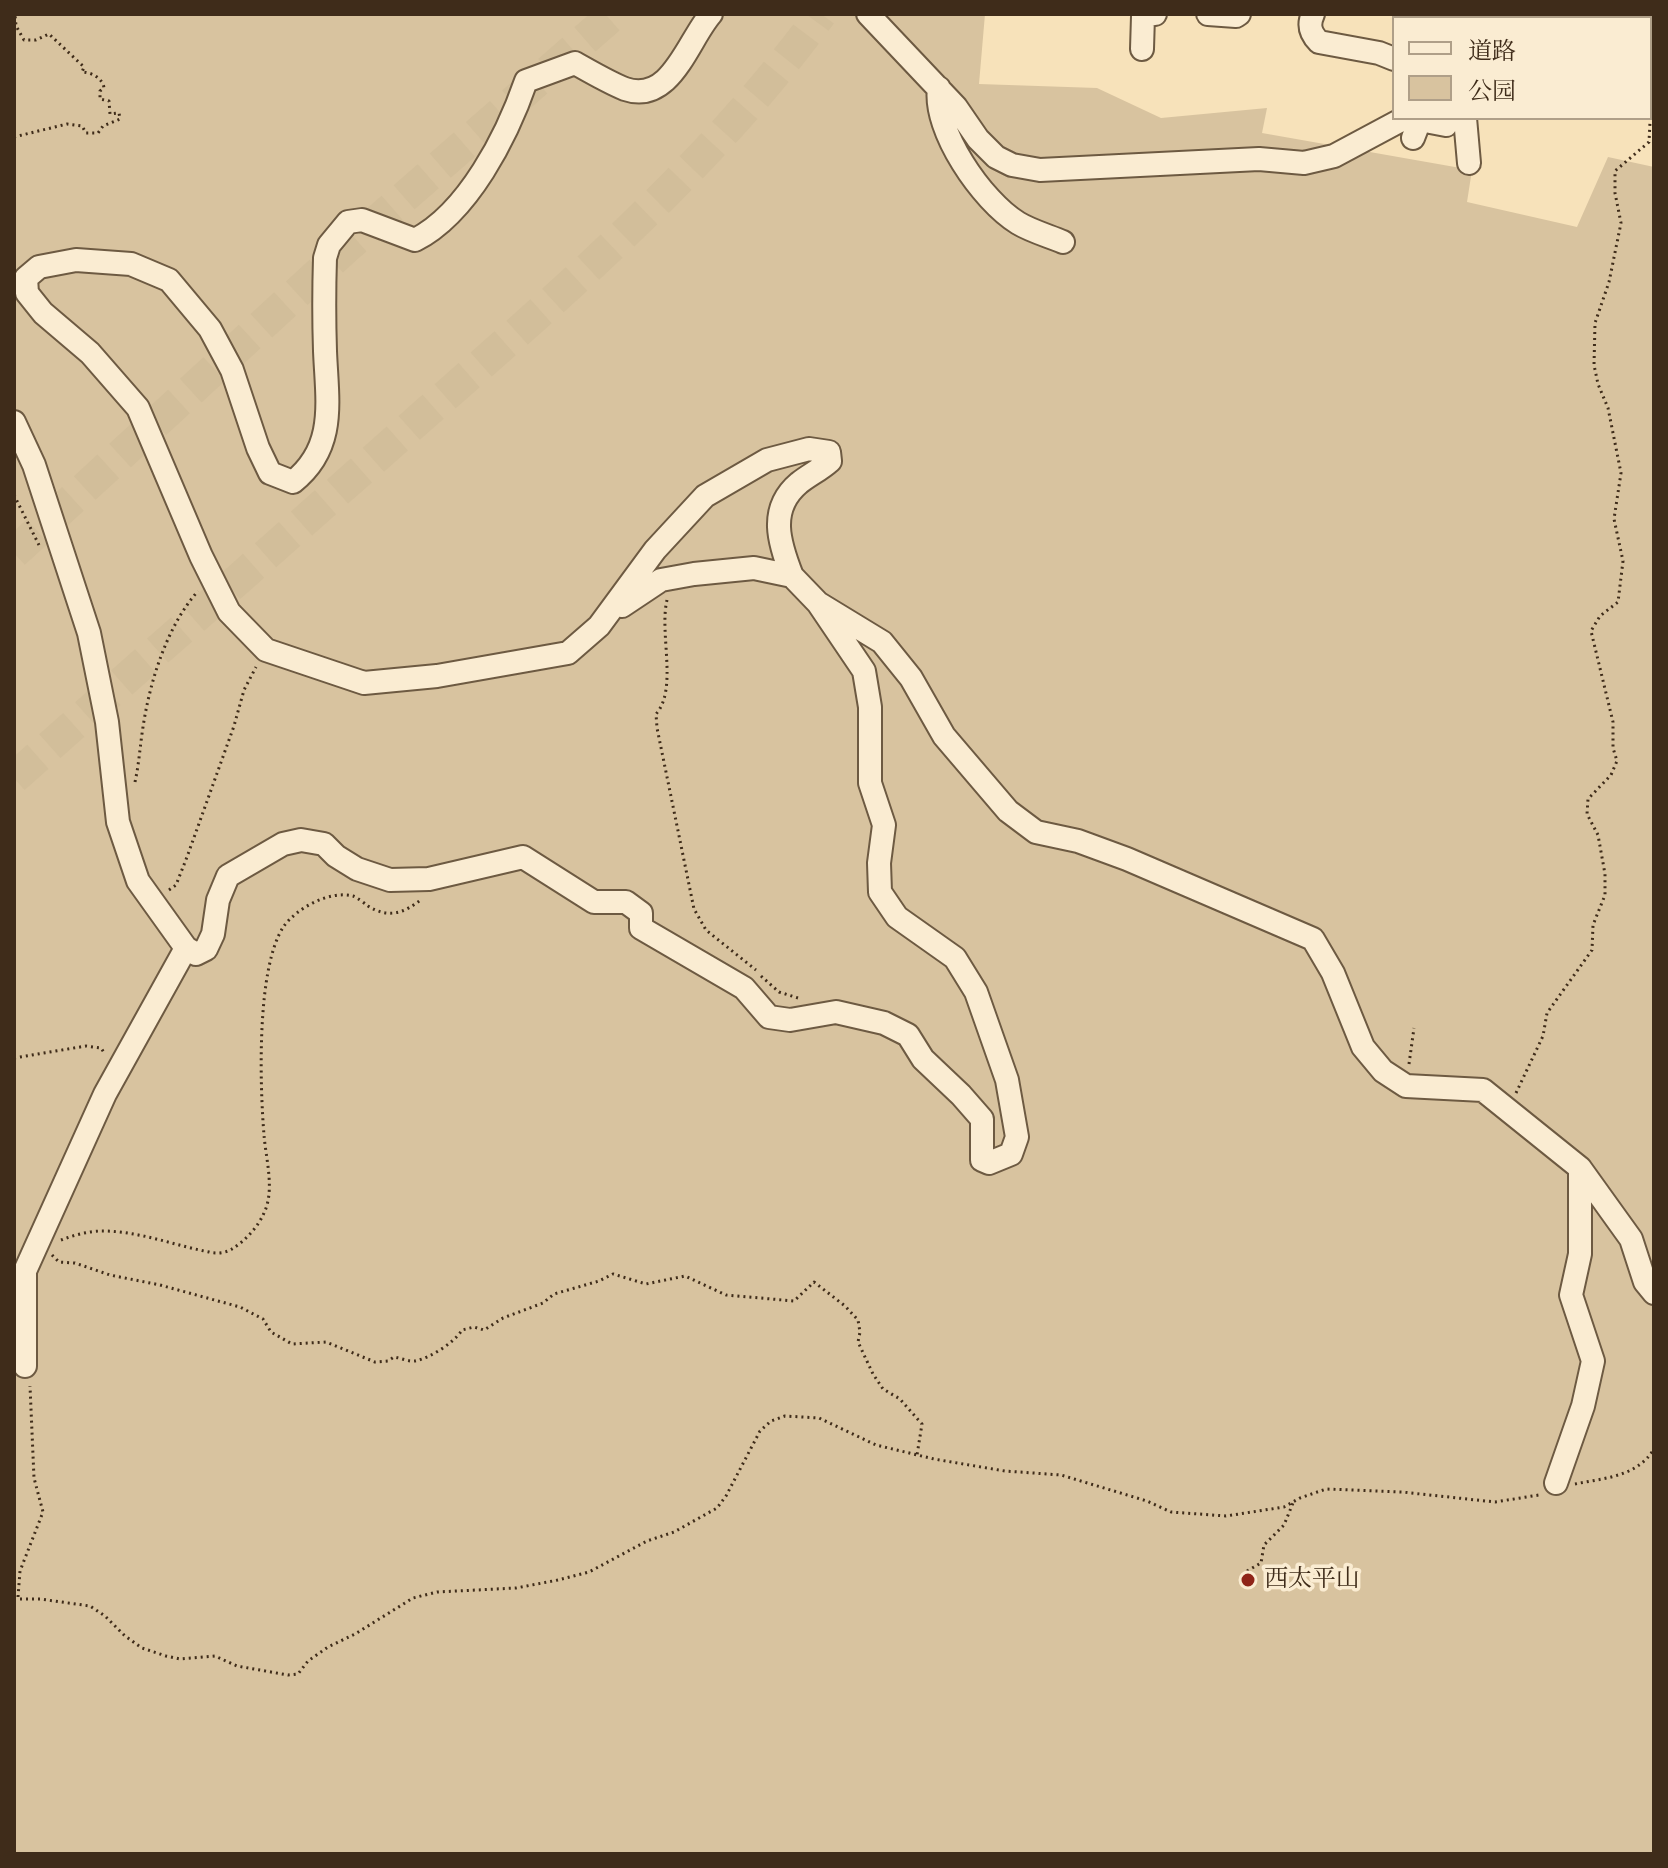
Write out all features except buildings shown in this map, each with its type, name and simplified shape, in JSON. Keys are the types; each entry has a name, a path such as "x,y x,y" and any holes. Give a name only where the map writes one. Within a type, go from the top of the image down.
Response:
{"street":[{"path":"14,263 39,267 76,260 131,264 169,280 210,329 232,370 258,448 270,473 293,482 307,471 322,445 329,407 325,352 325,258 329,245 348,222 362,220 415,240 435,230 491,162 526,81 575,63 628,90 651,90 664,83 711,14"},
{"path":"868,14 956,107 978,139 996,157 1012,165 1040,170 1259,159 1304,163 1334,156 1409,128"},
{"path":"1142,49 1143,16 1155,14"},
{"path":"1208,14 1239,14"},
{"path":"1313,14 1310,26 1312,35 1319,42 1392,58"},
{"path":"1599,14 1640,16"},
{"path":"1652,19 1654,37"},
{"path":"939,88 936,104 969,173 999,209 1019,223 1063,242"},
{"path":"1420,120 1446,125 1449,120"},
{"path":"1465,120 1469,163"},
{"path":"39,267 26,278 27,293 43,313 90,353 138,408 229,612 266,650 364,683 437,676 568,653 634,596 661,580 754,568 792,576"},
{"path":"14,422 34,465 89,633 107,722 118,822 138,881 186,948 196,954 206,949 213,934 218,900 228,876 283,844 301,840 324,844 357,869 390,880 429,879 523,857 594,902 626,902 641,913 641,928 744,988 769,1017 790,1020 836,1012 884,1023 908,1035 923,1059 982,1119 982,1160 989,1163 1011,1154 1017,1137 1007,1080 976,992 955,958 897,917 880,892 879,863 884,825 870,783 871,722 864,671 818,603 792,576 779,545 778,511 798,484 830,461 829,452 809,449 767,460 705,496 655,550 599,626"},
{"path":"818,603 882,642 911,678 944,736 1008,811 1036,832 1078,841 1127,859 1313,939 1333,973 1363,1047 1383,1071 1406,1086 1483,1090 1580,1168 1631,1239 1645,1282 1654,1293"},
{"path":"25,1366 25,1271 41,1248 118,1071 186,948"},
{"path":"1556,1483 1583,1406 1593,1361 1571,1295 1580,1254 1580,1168"}],"path":[{"path":"14,137 67,124 82,126 86,133 94,135 103,126 120,119 119,113 110,114 109,101 100,99 100,91 104,88 101,80 89,72 82,72 84,67 49,34 36,40 24,40 16,26 15,14"},
{"path":"1503,1106 1516,1092 1533,1060 1543,1036 1547,1013 1592,950 1593,925 1605,895 1598,835 1587,814 1588,799 1611,775 1617,761 1613,748 1613,722 1591,631 1600,616 1618,602 1623,561 1614,519 1621,473 1608,408 1594,365 1595,323 1613,267 1621,223 1615,193 1615,171 1649,142 1651,120"},
{"path":"117,807 133,791 143,725 157,668 189,601 211,577"},
{"path":"671,578 663,615 664,705 656,714 694,909 706,930 722,945 779,992 803,999"},
{"path":"153,901 176,885 234,726 244,690 266,650"},
{"path":"41,1248 72,1236 102,1231 142,1235 212,1253 230,1251 252,1232 265,1212 269,1184 261,1091 262,1033 268,975 284,926 315,901 352,896 380,914 391,915 409,909 427,895"},
{"path":"1406,1086 1414,1028"},
{"path":"14,1058 86,1046 101,1048 118,1071"},
{"path":"41,1248 59,1262 75,1263 110,1275 240,1307 263,1319 271,1332 292,1344 326,1342 375,1362 394,1357 414,1361 436,1351 462,1330 474,1327 484,1330 503,1318 543,1303 554,1294 613,1274 646,1284 685,1276 726,1295 794,1301 814,1282 858,1320 858,1342 873,1374 883,1389 900,1399 922,1424 917,1455"},
{"path":"25,1366 30,1386 34,1478 43,1512 20,1571 16,1599 90,1606 142,1648 166,1656 180,1659 215,1656 237,1666 288,1675 298,1674 308,1661 328,1647 413,1598 437,1592 516,1588 558,1580 589,1572 647,1541 674,1532 717,1508 760,1431 771,1421 785,1416 819,1418 876,1445 917,1455 997,1470 1061,1475 1147,1501 1171,1512 1226,1516 1284,1507 1326,1489 1512,1501 1537,1496 1556,1483 1567,1485 1628,1473 1649,1458 1654,1449"},
{"path":"1247,1571 1261,1563 1264,1545 1284,1525 1293,1502"}],"green space":[{"path":"14,14 985,14 979,84 1097,88 1161,118 1267,108 1262,133 1472,170 1467,202 1577,227 1608,157 1654,167 1654,1854 14,1854"}],"tunnel":[{"path":"14,553 346,248 614,14"},
{"path":"14,778 584,273 733,123 821,14"}],"place":[{"name":"西太平山","path":"1248,1580"}]}
